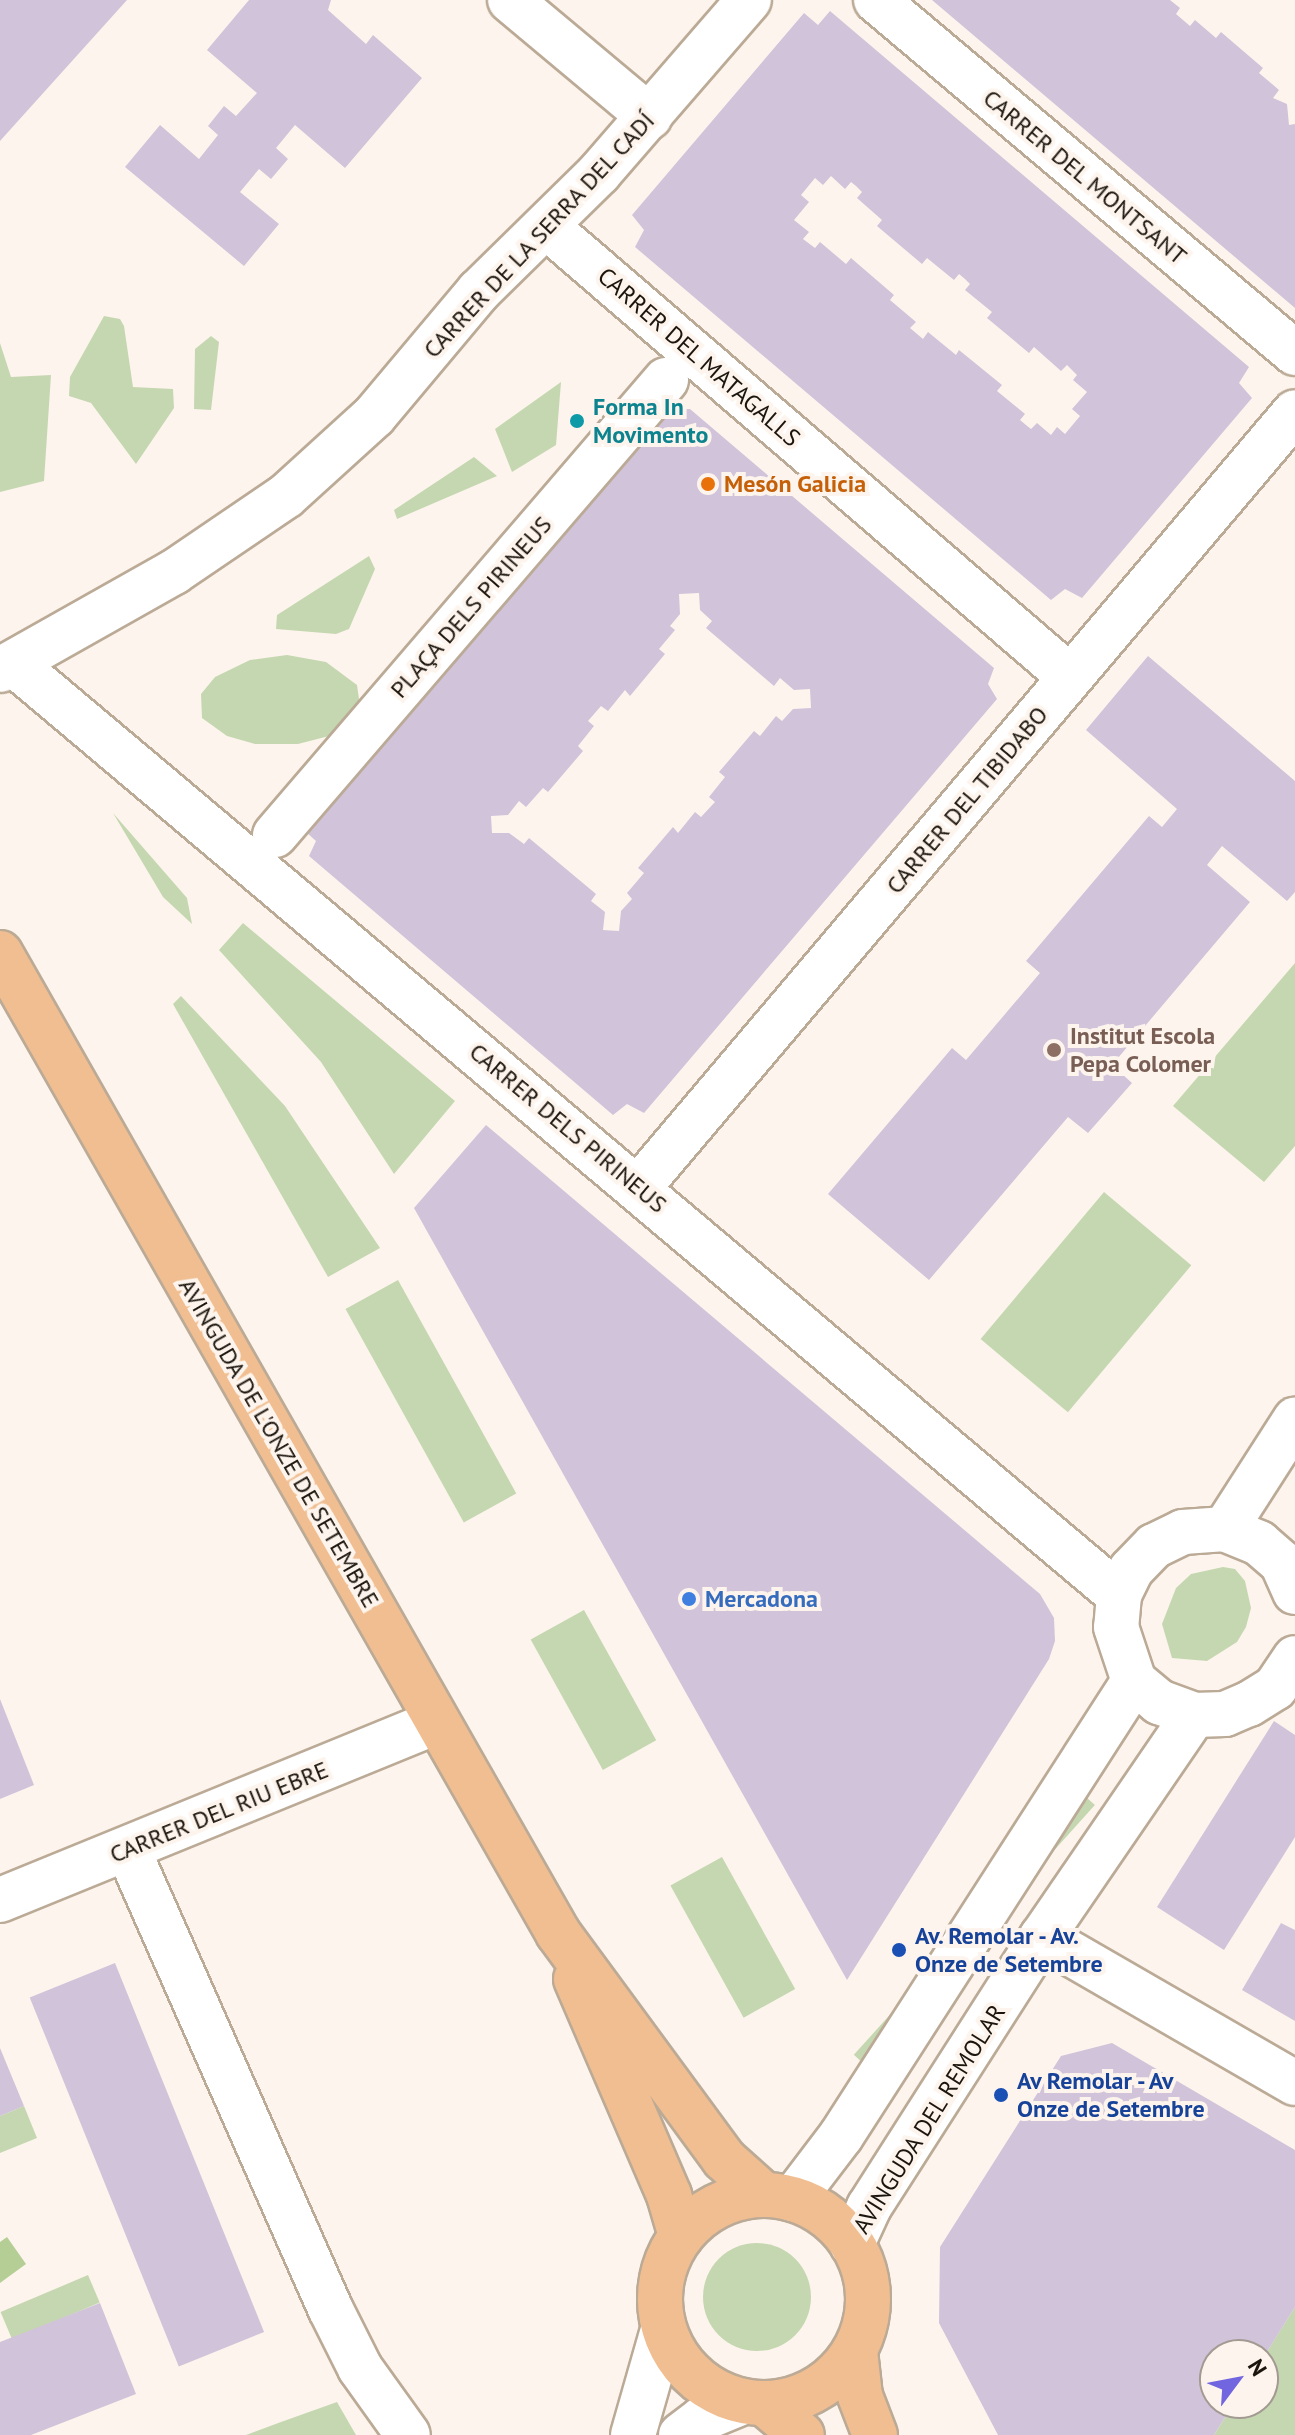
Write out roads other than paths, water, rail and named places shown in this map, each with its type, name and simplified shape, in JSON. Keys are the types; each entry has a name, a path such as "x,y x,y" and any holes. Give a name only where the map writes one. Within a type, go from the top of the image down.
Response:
{"main road":[{"name":"AVINGUDA DE L'ONZE DE SETEMBRE","path":"0,953 558,1933 724,2159 778,2197"},
{"name":"AVINGUDA DE L'ONZE DE SETEMBRE","path":"558,1933 669,2195 681,2236"},
{"path":"754,2403 798,2398 823,2386 855,2351 866,2318 868,2292 852,2244 837,2225 778,2197 711,2208 681,2236 662,2274 659,2302 663,2330 694,2377 754,2403 802,2435"},
{"path":"855,2351 860,2396 875,2435"}],"street":[{"path":"510,0 650,117"},
{"name":"CARRER DE LA SERRA DEL CADÍ","path":"7,667 174,572 286,496 374,416 479,291 650,117 749,0"},
{"name":"CARRER DEL MONTSANT","path":"876,0 1295,353"},
{"name":"CARRER DEL MATAGALLS","path":"546,226 1070,677"},
{"name":"PLAÇA DELS PIRINEUS","path":"275,835 666,380"},
{"name":"CARRER DEL TIBIDABO","path":"639,1187 1295,412"},
{"name":"CARRER DELS PIRINEUS","path":"7,667 639,1187 1119,1595"},
{"path":"1225,1529 1295,1420"},
{"path":"1291,1566 1259,1543 1225,1529 1183,1532 1154,1546 1131,1570 1119,1595 1116,1627 1134,1681 1159,1702 1194,1715 1225,1714 1249,1704 1275,1688 1294,1662"},
{"path":"778,2197 847,2126 1134,1681"},
{"name":"AVINGUDA DEL REMOLAR","path":"852,2244 869,2207 1042,1937 1194,1715"},
{"name":"CARRER DEL RIU EBRE","path":"0,1900 437,1722"},
{"path":"128,1850 330,2308 360,2368 408,2435"},
{"path":"1042,1937 1295,2083"},
{"path":"633,2435 663,2330"},
{"path":"681,2435 702,2419 754,2403"}],"place":[{"name":"Forma In Movimento","path":"577,421"},
{"name":"Mesón Galicia","path":"708,484"},
{"name":"Institut Escola Pepa Colomer","path":"1054,1050"},
{"name":"Mercadona","path":"689,1599"},
{"name":"Av. Remolar - Av. Onze de Setembre","path":"899,1950"},
{"name":"Av Remolar - Av Onze de Setembre","path":"1001,2095"}]}
